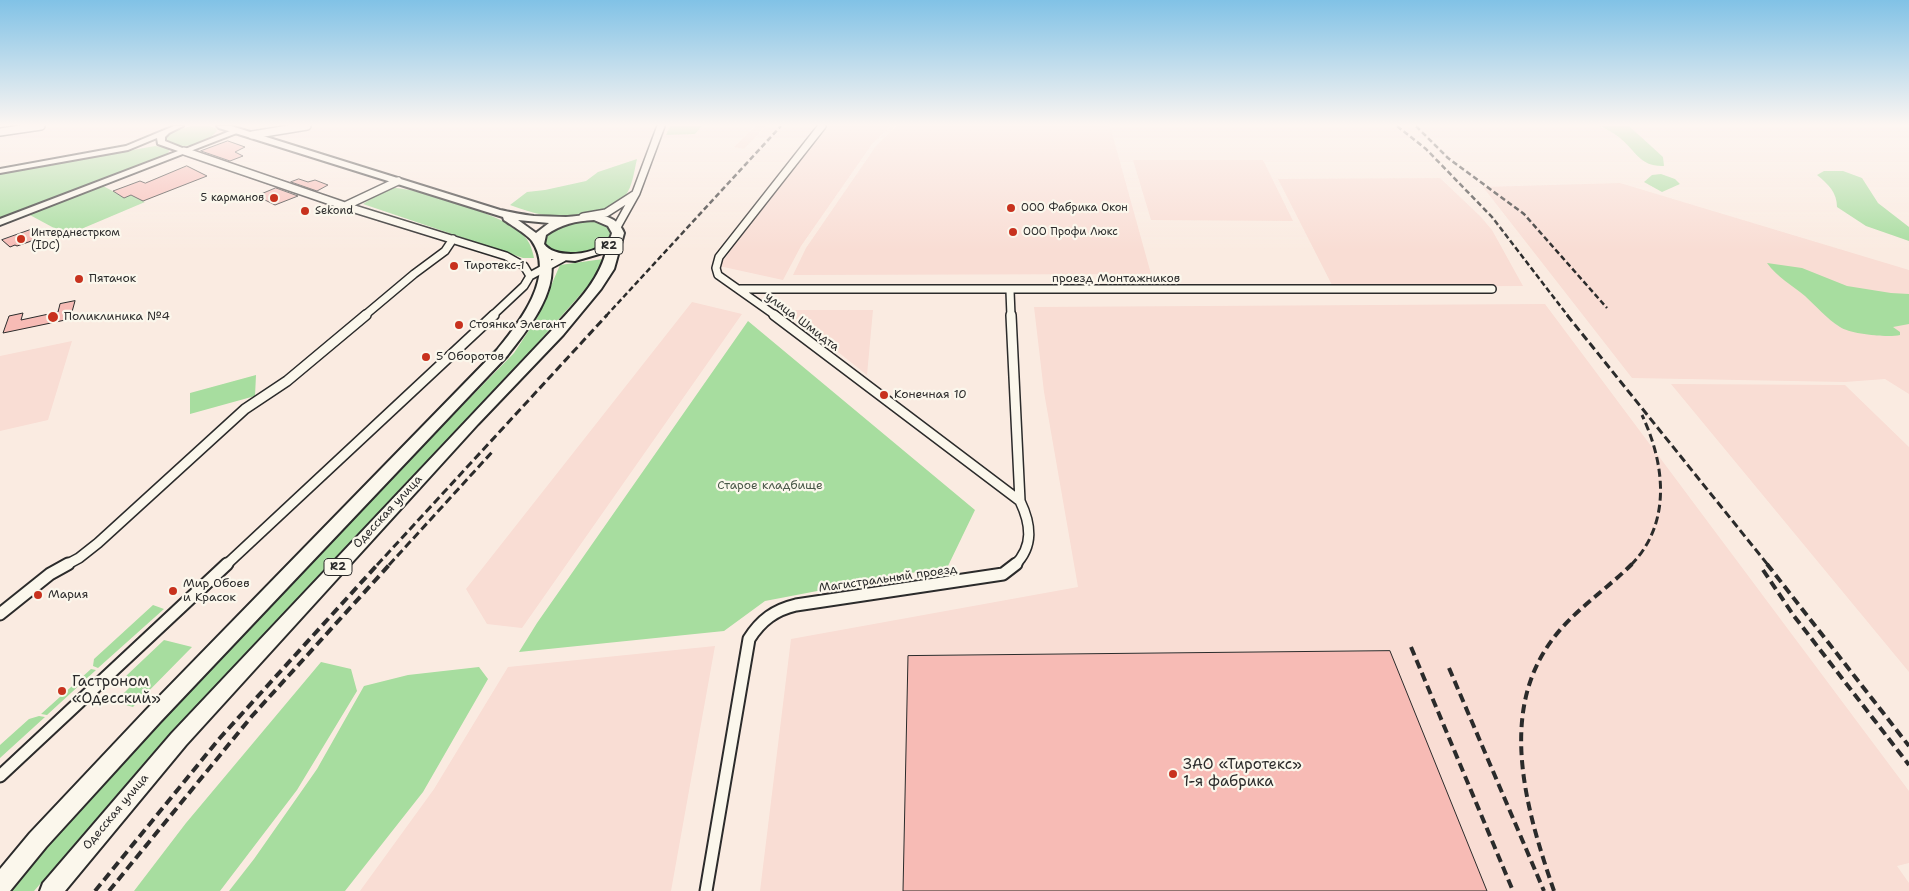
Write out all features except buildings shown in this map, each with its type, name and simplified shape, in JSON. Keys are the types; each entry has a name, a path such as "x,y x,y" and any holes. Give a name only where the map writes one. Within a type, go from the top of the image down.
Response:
{"main road":[{"name":"R2","path":"355,168 498,213 527,219 567,220 583,217 604,219 616,234 599,252 545,260"},
{"name":"R2","path":"498,213 521,226 538,240"},
{"name":"R2","path":"0,886 38,840 152,716 490,368 521,329 543,286 545,260 538,240 544,231 567,220"},
{"name":"Одесская улица","path":"51,891 98,832 179,738 558,332 597,286 608,269 616,234"}],"street":[{"path":"0,171 19,168"},
{"path":"0,222 141,168"},
{"path":"233,168 516,261 524,266 530,276"},
{"path":"616,234 636,194 646,168"},
{"name":"улица Шмидта","path":"789,168 719,257 716,268 718,275 740,289 1020,501"},
{"path":"345,206 398,181"},
{"path":"583,217 606,213 636,194"},
{"path":"0,614 50,574 79,558 98,543 245,409 270,394 307,365 414,274 445,251 453,239"},
{"path":"0,776 514,297 545,260"},
{"name":"проезд Монтажников","path":"740,289 1010,291 1492,289"},
{"name":"Магистральный проезд","path":"706,891 749,639 761,620 776,611 796,605 1003,574 1020,561 1028,546 1030,528 1025,510 1020,501 1010,291"}],"shaded area":[{"path":"793,168 856,168 801,246 783,280 719,266"},
{"path":"861,168 1122,168 1151,274 793,275 806,248"},
{"path":"1135,168 1267,168 1293,221 1151,220"},
{"path":"1440,178 1492,230 1523,286 1333,287 1278,179"},
{"path":"1620,183 1909,270 1909,394 1885,379 1845,382 1632,378 1483,187"},
{"path":"692,302 742,314 522,628 487,624 466,589"},
{"path":"1545,304 1909,791 1909,863 1897,866 1909,883 1909,891 760,891 791,639 1078,587 1044,392 1034,307"},
{"path":"785,310 873,310 867,375"},
{"path":"72,341 48,420 0,431 0,356"},
{"path":"1671,384 1845,385 1909,447 1909,672"},
{"path":"715,646 671,891 360,891 434,789 508,667"}],"green space":[{"path":"36,168 139,168 0,221 0,174"},
{"path":"611,168 635,168 632,183 625,196 609,207 599,210 575,215 553,216 510,205 527,192 586,181 598,172"},
{"path":"1824,171 1843,171 1862,178 1878,203 1909,227 1909,241 1866,226 1837,207 1834,193 1817,175"},
{"path":"1661,174 1675,179 1680,184 1662,192 1644,182 1652,175"},
{"path":"103,186 124,197 131,195 145,202 67,235 28,214"},
{"path":"393,188 439,197 478,210 495,218 522,234 531,246 534,258 523,258 363,204"},
{"path":"592,220 606,224 612,230 611,237 594,249 570,255 559,254 545,247 543,241 546,235 557,226 570,222"},
{"path":"603,259 605,261 603,269 460,431 182,722 34,891 3,891 246,627 514,353 537,318 560,265"},
{"path":"1767,263 1802,268 1847,286 1909,294 1909,324 1893,327 1900,332 1900,335 1894,336 1869,335 1852,332 1840,327 1775,273"},
{"name":"Старое кладбище","path":"748,321 975,510 948,566 765,601 724,631 519,652 537,623"},
{"path":"256,375 255,396 190,414 190,393"},
{"path":"153,605 164,609 98,668 93,666 94,659"},
{"path":"164,640 192,647 133,707 115,702 137,680 126,676"},
{"path":"321,662 351,669 357,691 297,790 220,891 134,891 186,823"},
{"path":"479,667 488,679 423,792 345,891 229,891 254,859 317,769 364,686 408,675"},
{"path":"91,669 96,670 47,715 41,714"},
{"path":"39,716 45,717 0,758 0,745 29,719"}],"railway":[{"path":"606,316 743,168"},
{"path":"1444,168 1492,217 1568,316"},
{"path":"1461,168 1524,214 1607,308"},
{"path":"377,565 607,315"},
{"path":"1567,315 1768,565"},
{"path":"1631,565 1644,549 1653,531 1659,512 1659,473 1656,453 1642,415"},
{"path":"389,565 493,451"},
{"path":"95,891 219,739 378,564"},
{"path":"109,891 252,716 390,564"},
{"path":"1767,564 1909,746"},
{"path":"1554,891 1535,829 1522,764 1521,731 1525,699 1535,669 1552,640 1570,619 1631,565"},
{"path":"1763,570 1794,616 1909,765"},
{"path":"1411,647 1513,891"},
{"path":"1449,668 1544,891"}],"place":[{"name":"5 карманов","path":"274,198"},
{"name":"ООО Фабрика Окон","path":"1011,208"},
{"name":"Sekond","path":"305,211"},
{"name":"ООО Профи Люкс","path":"1013,232"},
{"name":"Интерднестрком (IDC)","path":"21,239"},
{"name":"Тиротекс-1","path":"454,266"},
{"name":"Пятачок","path":"79,279"},
{"name":"Поликлиника №4","path":"53,317"},
{"name":"Стоянка Элегант","path":"459,325"},
{"name":"5 Оборотов","path":"426,357"},
{"name":"Конечная 10","path":"884,395"},
{"name":"Мир Обоев и Красок","path":"173,591"},
{"name":"Мария","path":"38,595"},
{"name":"Гастроном «Одесский»","path":"62,691"},
{"name":"ЗАО «Тиротекс» 1-я фабрика","path":"1173,774"}]}
